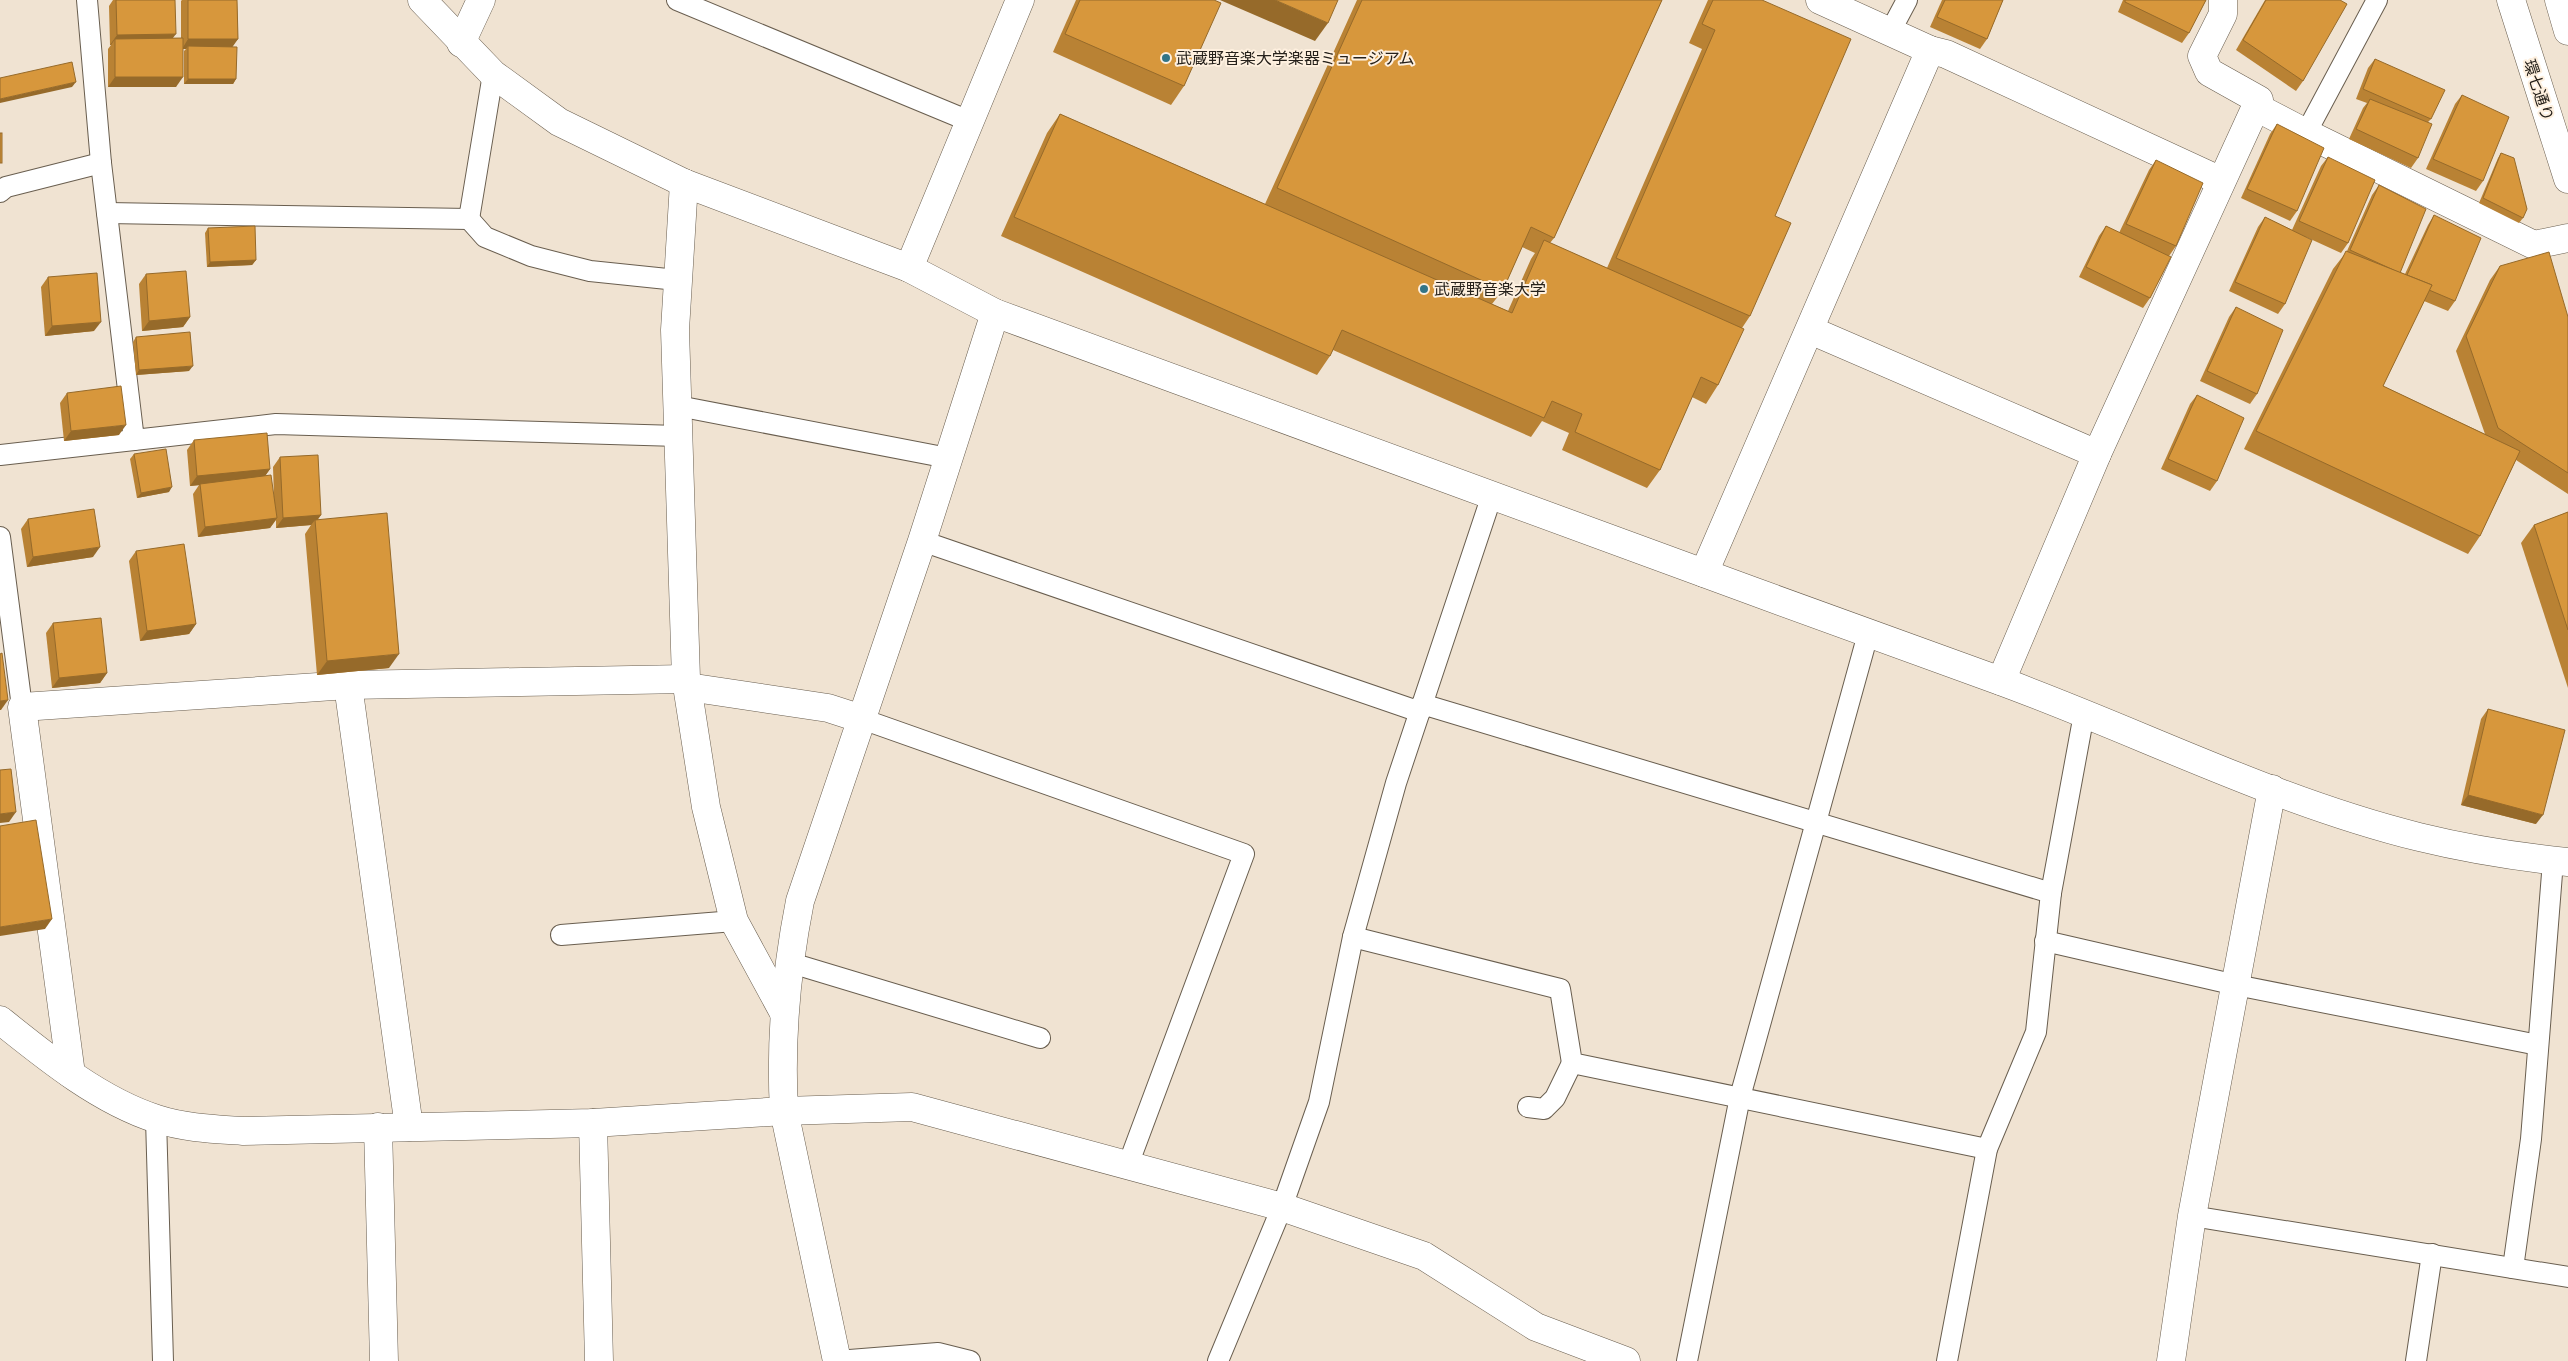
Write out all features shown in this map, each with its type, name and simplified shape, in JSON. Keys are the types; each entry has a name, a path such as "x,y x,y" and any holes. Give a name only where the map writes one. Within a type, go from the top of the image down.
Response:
{"street":[{"path":"422,0 461,43 493,74 559,122 684,183 909,268 995,313 1704,572 1868,634 2001,681 2272,789 2346,815 2418,837 2486,851 2560,861"},
{"path":"461,43 481,0"},
{"path":"909,268 1020,0"},
{"path":"1820,0 1930,50 1946,54 2221,181"},
{"path":"2001,681 2097,454 2258,100 2209,72 2202,56 2223,14 2223,0"},
{"name":"環七通り","path":"2511,0 2568,179"},
{"path":"2559,0 2568,31"},
{"path":"1704,572 1930,50"},
{"path":"2256,106 2306,133 2534,245 2568,238"},
{"path":"684,183 675,330 687,683 706,807 734,921 784,1013"},
{"path":"837,1361 784,1111 784,1013 788,962 800,901 922,540 995,313"},
{"path":"1810,330 2097,454"},
{"path":"71,1074 22,707 348,685 687,683 828,708 862,719"},
{"path":"348,685 409,1127"},
{"path":"2171,1361 2192,1216 2272,789"},
{"path":"0,1020 71,1074 111,1098 156,1119 200,1128 244,1131 593,1123 784,1111 912,1107 1282,1207 1424,1256 1536,1327 1626,1361"},
{"path":"593,1123 598,1361"},
{"path":"378,1127 384,1361"}],"lane":[{"path":"86,0 101,163 134,440"},
{"path":"677,0 969,121"},
{"path":"1890,32 1907,0"},
{"path":"2306,133 2378,0"},
{"path":"469,220 493,74"},
{"path":"0,192 6,187 101,163"},
{"path":"107,212 469,220 485,237 531,256 590,271 677,280"},
{"path":"678,406 948,458"},
{"path":"0,455 276,424 678,436"},
{"path":"1218,1361 1282,1207 1319,1102 1353,937 1396,783 1492,495"},
{"path":"0,537 22,707"},
{"path":"922,540 1421,708 1816,822 2051,893"},
{"path":"1687,1361 1740,1097 1868,634"},
{"path":"1947,1361 1987,1149 2036,1032 2051,893 2084,714"},
{"path":"862,719 1244,854 1128,1165"},
{"path":"2513,1268 2531,1139 2538,1045 2560,861"},
{"path":"561,935 734,921"},
{"path":"1353,937 1560,989 1572,1063 1555,1098 1544,1109 1528,1107"},
{"path":"2045,941 2236,985 2538,1045"},
{"path":"788,962 1040,1038"},
{"path":"1572,1063 1987,1149"},
{"path":"156,1119 163,1361"},
{"path":"2192,1216 2568,1277"},
{"path":"2416,1361 2432,1254"},
{"path":"837,1361 938,1353 970,1361"}],"building":[{"path":"116,0 175,0 176,34 117,35"},
{"path":"188,0 237,0 238,39 188,39"},
{"path":"1080,0 1214,0 1221,3 1184,86 1065,34"},
{"path":"1275,0 1338,0 1328,23"},
{"path":"1362,0 1662,0 1554,238 1531,227 1503,290 1277,188"},
{"path":"1713,0 1762,0 1851,39 1775,216 1791,223 1750,316 1616,258 1715,30 1702,24"},
{"path":"1945,0 2003,0 1987,39 1937,17"},
{"path":"2125,0 2206,0 2189,33 2125,2"},
{"path":"2266,0 2340,0 2347,4 2303,81 2243,40"},
{"path":"183,38 183,77 115,77 115,39"},
{"path":"188,46 237,47 236,79 188,79"},
{"path":"2375,59 2445,90 2431,119 2363,89"},
{"path":"72,62 76,82 0,99 0,78"},
{"path":"2462,95 2509,117 2483,181 2433,159"},
{"path":"2370,99 2432,124 2418,158 2356,129"},
{"path":"1060,114 1512,313 1544,240 1744,329 1718,385 1701,377 1660,470 1575,432 1582,414 1552,401 1544,418 1342,330 1330,356 1014,217"},
{"path":"2277,124 2324,148 2297,211 2247,189"},
{"path":"0,133 2,133 2,163 0,163"},
{"path":"2501,153 2514,158 2527,209 2523,218 2483,198"},
{"path":"2328,157 2375,180 2348,243 2299,221"},
{"path":"2156,160 2203,183 2176,246 2126,224"},
{"path":"2379,185 2426,209 2400,273 2350,250"},
{"path":"2434,215 2481,238 2455,301 2429,290 2432,285 2407,275"},
{"path":"2265,217 2312,240 2285,304 2235,282"},
{"path":"255,226 256,260 210,262 208,228"},
{"path":"2106,226 2171,257 2150,298 2086,267"},
{"path":"2346,251 2432,285 2383,386 2520,451 2480,536 2256,431"},
{"path":"2549,252 2568,317 2568,473 2498,428 2466,336 2500,266"},
{"path":"186,271 190,317 149,321 146,274"},
{"path":"97,273 101,322 52,326 48,277"},
{"path":"2236,307 2283,330 2257,394 2207,371"},
{"path":"190,332 193,366 139,370 136,337"},
{"path":"121,386 126,425 71,431 67,393"},
{"path":"2197,395 2244,418 2217,481 2168,459"},
{"path":"267,433 270,469 197,476 194,440"},
{"path":"166,449 172,487 141,493 134,454"},
{"path":"318,455 321,515 283,518 280,457"},
{"path":"271,475 277,518 205,527 200,484"},
{"path":"94,509 100,547 33,557 28,519"},
{"path":"2568,512 2568,630 2534,525"},
{"path":"387,513 399,654 327,661 315,520"},
{"path":"184,544 196,624 147,631 136,551"},
{"path":"101,618 107,673 59,678 53,623"},
{"path":"2,653 8,700 0,701 0,654"},
{"path":"2488,709 2565,730 2543,815 2468,795"},
{"path":"11,769 16,812 0,814 0,770"},
{"path":"36,820 52,919 0,927 0,826"}],"place":[{"name":"武蔵野音楽大学楽器ミュージアム","path":"1166,58"},
{"name":"武蔵野音楽大学","path":"1424,289"}]}
